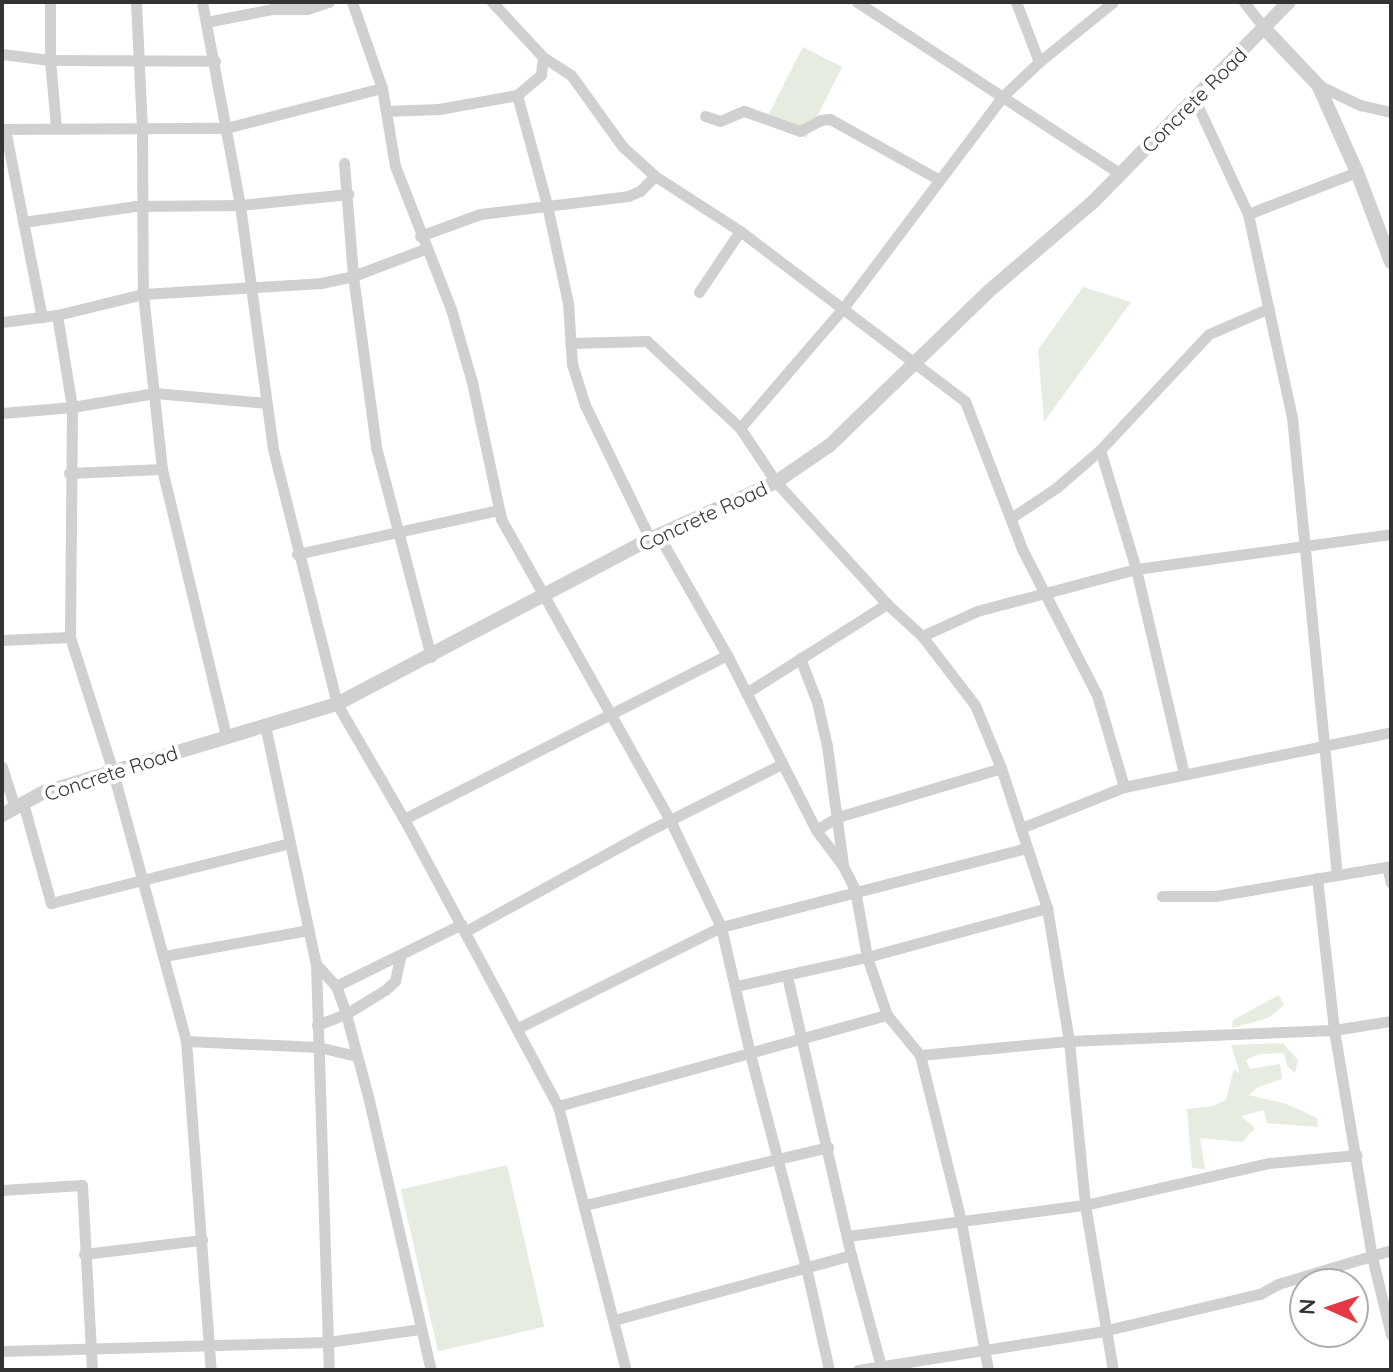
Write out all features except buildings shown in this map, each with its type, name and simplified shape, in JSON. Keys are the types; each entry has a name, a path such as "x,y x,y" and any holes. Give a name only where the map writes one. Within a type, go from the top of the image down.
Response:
{"street":[{"path":"50,2 50,60 56,127"},
{"path":"136,2 142,128 140,205 143,294 162,469 226,736"},
{"path":"202,2 240,205 273,449 337,704 464,928 558,1106 626,1370"},
{"path":"206,22 272,9 307,9 329,2"},
{"path":"352,2 382,88 395,166 451,309 472,382 499,510 543,596 670,820 721,927 829,1370"},
{"path":"492,2 543,57 571,75 623,147 655,176 740,231 965,401 1011,518 1097,695 1124,787"},
{"path":"857,2 875,17 1121,174"},
{"path":"1016,2 1039,62"},
{"path":"740,428 844,307 1003,96 1039,62 1113,2"},
{"path":"1244,2 1318,85 1357,172 1391,262"},
{"name":"Concrete Road","path":"13,809 42,793 337,704 655,537 776,482 830,445 917,365 989,291 1121,174 1289,2"},
{"path":"2,54 50,60 215,61"},
{"path":"386,111 439,109 517,95 541,75 543,57"},
{"path":"1318,85 1360,105 1391,112"},
{"path":"42,317 4,129 226,128 382,88"},
{"path":"517,95 547,205 568,303 570,343 585,405 655,537 727,655 780,765 816,830 843,866 855,890 867,957 887,1015 920,1055 961,1221 988,1370"},
{"path":"1195,100 1248,214 1292,417 1337,875"},
{"path":"705,116 720,121 744,111 800,131 821,120 830,119 938,179"},
{"path":"344,163 353,276 376,447 431,657"},
{"path":"1248,214 1357,172"},
{"path":"420,236 480,214 628,196 640,191 655,176"},
{"path":"23,222 140,205 240,205 348,194"},
{"path":"699,292 740,231"},
{"path":"2,322 57,315 143,294 321,283 353,276 425,249"},
{"path":"1011,518 1076,474 1209,334 1269,308"},
{"path":"57,315 72,407 69,473 70,637 113,772 186,1041 211,1370"},
{"path":"570,343 647,341 740,428 776,482 887,604 922,636 975,705 1001,768 1047,908 1069,1041 1085,1205 1103,1331 1113,1370"},
{"path":"2,413 72,407 155,393 266,403"},
{"path":"1100,450 1136,569 1184,774"},
{"path":"69,473 162,469"},
{"path":"297,554 499,510"},
{"path":"922,636 977,611 1136,569 1391,534"},
{"path":"746,693 887,604"},
{"path":"2,640 70,637"},
{"path":"404,819 727,655"},
{"path":"800,658 824,731 843,866"},
{"path":"265,725 316,964 329,1370"},
{"path":"1021,828 1124,787 1391,732"},
{"path":"336,986 464,928 780,765"},
{"path":"2,767 13,809 51,903 290,843"},
{"path":"816,830 838,817 1001,768"},
{"path":"518,1028 721,927 1027,848"},
{"path":"1162,896 1215,896 1389,867 1391,883"},
{"path":"1317,878 1334,1030 1372,1257 1391,1335"},
{"path":"736,986 867,957 1047,908"},
{"path":"164,956 309,930"},
{"path":"317,1025 346,1014 395,981 400,957"},
{"path":"316,964 336,986 346,1014 431,1370"},
{"path":"787,976 851,1255 881,1368"},
{"path":"558,1106 887,1015"},
{"path":"920,1055 1069,1041 1334,1030 1391,1021"},
{"path":"186,1041 318,1047 357,1056"},
{"path":"585,1205 828,1147"},
{"path":"848,1236 1085,1205 1269,1163 1357,1155"},
{"path":"2,1190 82,1185 92,1370"},
{"path":"84,1254 202,1240"},
{"path":"858,1370 1103,1331 1260,1294 1278,1284 1391,1250"},
{"path":"614,1320 851,1255"},
{"path":"2,1351 328,1342 421,1329"}],"shaded area":[{"path":"803,47 842,67 806,138 767,118"},
{"path":"1083,287 1131,302 1044,422 1038,350"},
{"path":"1279,995 1284,1005 1268,1018 1232,1028 1233,1020"},
{"path":"1283,1043 1298,1060 1295,1073 1287,1066 1284,1053 1259,1054 1246,1060 1250,1069 1280,1064 1282,1079 1258,1087 1249,1095 1287,1104 1317,1118 1318,1127 1267,1123 1264,1110 1241,1116 1255,1128 1242,1142 1200,1138 1205,1169 1192,1168 1187,1109 1213,1106 1226,1100 1234,1069 1240,1074 1231,1045"},
{"path":"507,1165 544,1327 438,1351 401,1190"}]}
